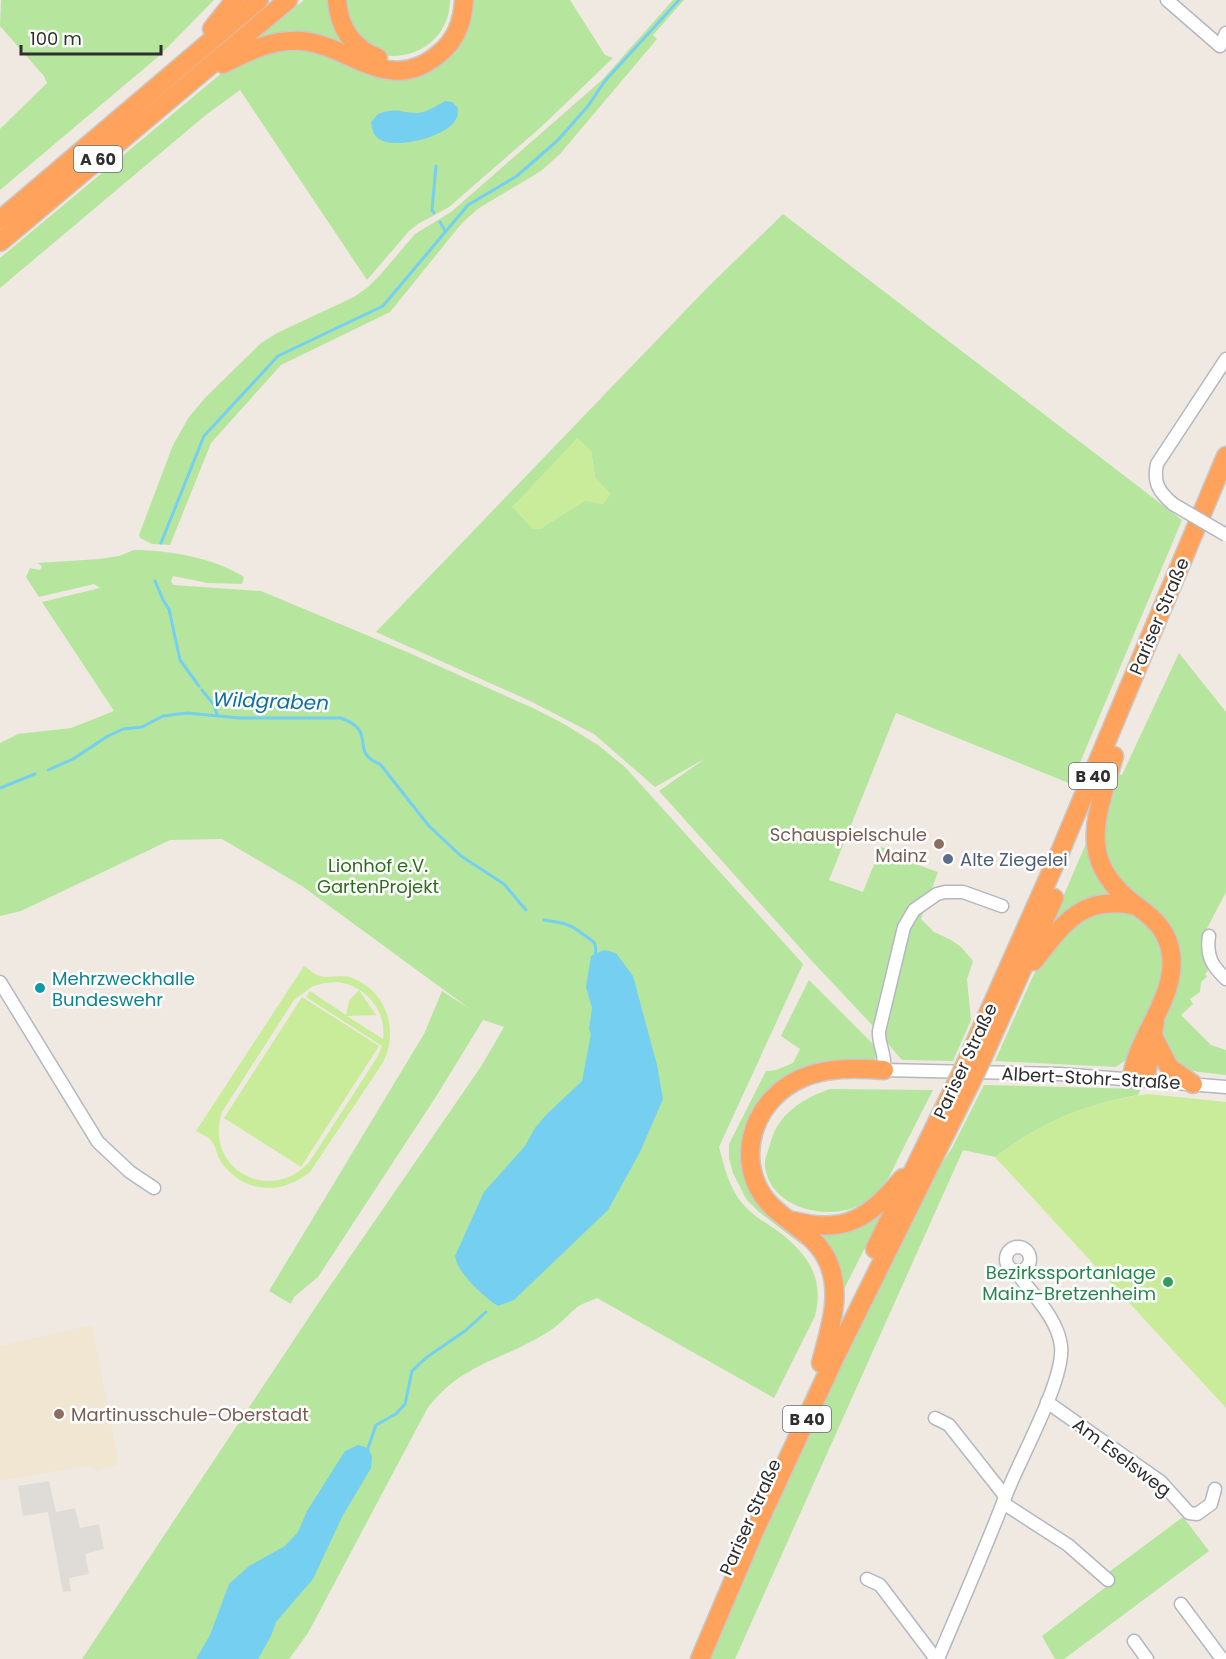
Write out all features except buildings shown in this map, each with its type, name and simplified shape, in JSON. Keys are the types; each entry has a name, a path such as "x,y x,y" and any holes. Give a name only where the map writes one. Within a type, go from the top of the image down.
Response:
{"highway":[{"path":"186,61 235,0"},
{"name":"A 60","path":"0,220 259,0"},
{"name":"A 60","path":"0,243 288,0"},
{"path":"337,0 340,21 350,39 366,53 396,61 416,57 434,47 441,40 452,22 455,0"},
{"path":"197,76 259,46 291,41 323,46 383,70 416,68 435,58 451,42 461,22 464,0"},
{"name":"Pariser Straße","path":"699,1659 753,1532 974,1061 1226,456"},
{"name":"Pariser Straße","path":"974,1061 1016,986 1226,488"},
{"name":"B 40","path":"1114,756 1097,813 1094,837 1098,860 1111,882 1158,924 1167,939 1171,954 1170,976 1154,1028 1147,1070 1142,1076 1132,1079"},
{"name":"B 40","path":"1016,986 1051,939 1078,912 1094,905 1109,903 1137,906"},
{"path":"1154,1028 1169,1067 1193,1084"},
{"name":"B 40","path":"821,1363 833,1314 833,1276 825,1256 809,1236 768,1203 759,1190 753,1175 750,1144 761,1114 778,1094 803,1077 836,1070 884,1070"},
{"name":"Pariser Straße","path":"687,1659 821,1363 919,1159 963,1084"},
{"name":"B 40","path":"791,1220 815,1226 832,1226 859,1218 879,1204 919,1159"}],"street":[{"path":"1167,0 1220,46 1226,33"},
{"path":"1226,359 1157,464 1155,481 1158,488 1173,504 1226,535"},
{"path":"884,1070 884,1054 879,1031 904,927 914,910 937,894 945,892 963,892 1002,906"},
{"path":"1209,936 1208,950 1211,963 1226,979"},
{"path":"0,982 94,1137 122,1166 154,1188"},
{"name":"Albert-Stohr-Straße","path":"884,1070 1059,1074 1226,1087"},
{"path":"867,1579 880,1585 937,1659 1047,1402 1061,1361 1062,1348 1053,1321 1020,1276 1019,1271"},
{"name":"Am Eselsweg","path":"1047,1402 1161,1482 1189,1513 1197,1514 1211,1504 1215,1489"},
{"path":"935,1418 949,1425 1004,1500 1068,1545 1108,1580"},
{"path":"1181,1604 1222,1659"},
{"path":"1134,1641 1147,1659"}],"shaded area":[{"name":"Martinusschule-Oberstadt","path":"92,1325 119,1465 101,1469 99,1472 89,1465 0,1481 0,1346"},
{"path":"49,1481 56,1512 75,1508 80,1528 99,1524 104,1549 85,1554 89,1574 69,1578 71,1591 63,1592 48,1512 23,1516 18,1486"}],"green space":[{"path":"1,0 214,0 159,56 0,190 0,129 47,83 44,76 0,26"},
{"path":"304,0 331,0 347,42 345,50 251,44"},
{"path":"339,0 450,0 445,23 433,40 415,52 392,56 381,55 365,48"},
{"path":"469,0 570,0 605,55 613,58 541,127 449,207 409,231 367,280 240,90 207,114 0,288 0,258 229,67 281,46 426,68"},
{"path":"673,0 684,0 653,35 657,39 560,154 541,171 479,208 462,223 390,312 281,365 211,443 170,545 152,544 140,538 139,535 173,445 189,417 205,398 261,343 277,333 354,297 368,287 415,234 451,212 602,80"},
{"path":"783,214 1182,520 1071,784 896,713 829,880 863,892 881,847 938,872 921,919 934,932 961,947 973,961 967,979 971,1020 953,1061 903,1060 900,1058 659,791 706,758 655,787 594,734 528,700 376,632 706,289","holes":["591,450 595,477 610,494 603,504 585,500 540,529 533,529"]},
{"path":"577,438 591,450 595,477 611,494 603,504 585,501 540,529 533,529 512,507"},
{"name":"Lionhof e.V. GartenProjekt","path":"134,550 191,556 232,570 244,577 242,584 208,583 173,576 171,581 173,585 261,591 535,709 598,745 625,767 803,964 719,1147 727,1176 737,1197 746,1208 783,1235 801,1252 816,1280 818,1291 815,1316 774,1398 597,1298 581,1305 548,1332 484,1364 454,1382 427,1409 308,1633 289,1659 82,1659 321,1299 482,1065 504,1027 483,1020 437,1095 318,1277 294,1297 291,1304 269,1291 424,1034 442,991 470,1009 302,886 222,839 170,840 21,911 0,916 0,743 18,734 71,728 114,711 42,602 100,588 94,584 39,597 26,577 30,568 40,570 42,566 37,563 100,559 119,556"},
{"path":"1179,653 1226,712 1226,892 1204,934 1207,977 1201,982 1200,992 1190,999 1193,1004 1181,1015 1211,1045 1226,1050 1226,1075 1185,1068 1173,1057 1159,1036 1177,964 1113,878 1099,838 1117,774 1122,775"},
{"path":"1091,832 1120,896 1047,934"},
{"path":"1093,909 1138,913 1162,940 1165,978 1130,1057 1116,1067 995,1061 1033,976 1049,949"},
{"path":"304,966 320,976 352,978 374,992 382,1002 390,1026 387,1052 382,1064 310,1172 289,1184 266,1188 255,1186 234,1176 222,1164 214,1144 196,1131","holes":["338,982 359,990 349,1001 346,1015 310,991 306,997 382,1046 378,1056 310,1161 294,1174 277,1180 260,1180 244,1175 231,1164 222,1150 219,1132 222,1112 294,1000 313,986 325,983","359,990 366,994 382,1019 383,1039 347,1016 376,1015"]},
{"path":"809,980 873,1044 878,1045 878,1054 874,1060 786,1081 746,1168 805,1239 801,1244 759,1212 746,1199 733,1173 729,1158 729,1144 766,1071 776,1070 793,1063 800,1049 781,1036"},
{"path":"302,997 379,1046 301,1167 224,1118"},
{"path":"984,1085 1141,1089 1138,1095 1098,1104 1063,1117 1029,1134 995,1157 963,1150 735,1659 706,1659 775,1498 936,1173 952,1148"},
{"path":"830,1089 933,1090 891,1173 882,1186 853,1208 827,1212 799,1207 787,1200 769,1181 765,1164 775,1131 786,1115 802,1102"},
{"name":"Bezirkssportanlage Mainz-Bretzenheim","path":"1148,1094 1226,1102 1226,1408 995,1157 1031,1133 1067,1115 1106,1102"},
{"path":"882,1210 883,1212 841,1295 814,1230"},
{"path":"1183,1517 1209,1551 1064,1659 1055,1659 1042,1636 1115,1580 1109,1572"}],"water":[{"path":"445,101 452,102 458,108 457,116 452,124 433,136 397,143 387,142 375,136 371,122 378,114 394,111 417,113"},
{"path":"604,950 616,953 633,976 657,1065 663,1099 640,1152 608,1210 514,1300 498,1306 466,1277 455,1256 484,1192 525,1146 535,1128 546,1115 582,1081 591,1034 589,1029 592,1008 586,987 591,956"},
{"path":"358,1445 368,1448 372,1456 371,1468 342,1517 313,1579 276,1622 258,1659 196,1659 210,1635 229,1584 249,1566 285,1546 298,1532 307,1511 345,1451"}],"waterway":[{"path":"161,543 204,436 278,356 383,306 468,205 517,176 558,140 588,106 605,81 679,0"},
{"path":"434,213 432,210 436,166"},
{"path":"440,222 445,231"},
{"path":"155,581 169,609 180,660 199,686"},
{"path":"202,690 214,705 217,714"},
{"name":"Wildgraben","path":"48,770 73,759 108,736 123,729 142,727 163,716 187,713 240,718 341,718 359,729 366,754 380,764 429,826 461,856 504,884 526,910"},
{"name":"Wildgraben","path":"0,788 35,774"},
{"name":"Wildgraben","path":"544,920 567,925 591,940 596,947 595,958"},
{"name":"Wildgraben","path":"367,1451 376,1425 396,1414 405,1404 412,1371 486,1312"}],"place":[{"name":"Schauspielschule Mainz","path":"939,844"},
{"name":"Alte Ziegelei","path":"948,859"},
{"name":"Mehrzweckhalle Bundeswehr","path":"40,988"},
{"name":"Bezirkssportanlage Mainz-Bretzenheim","path":"1168,1282"},
{"name":"Martinusschule-Oberstadt","path":"59,1414"}]}
